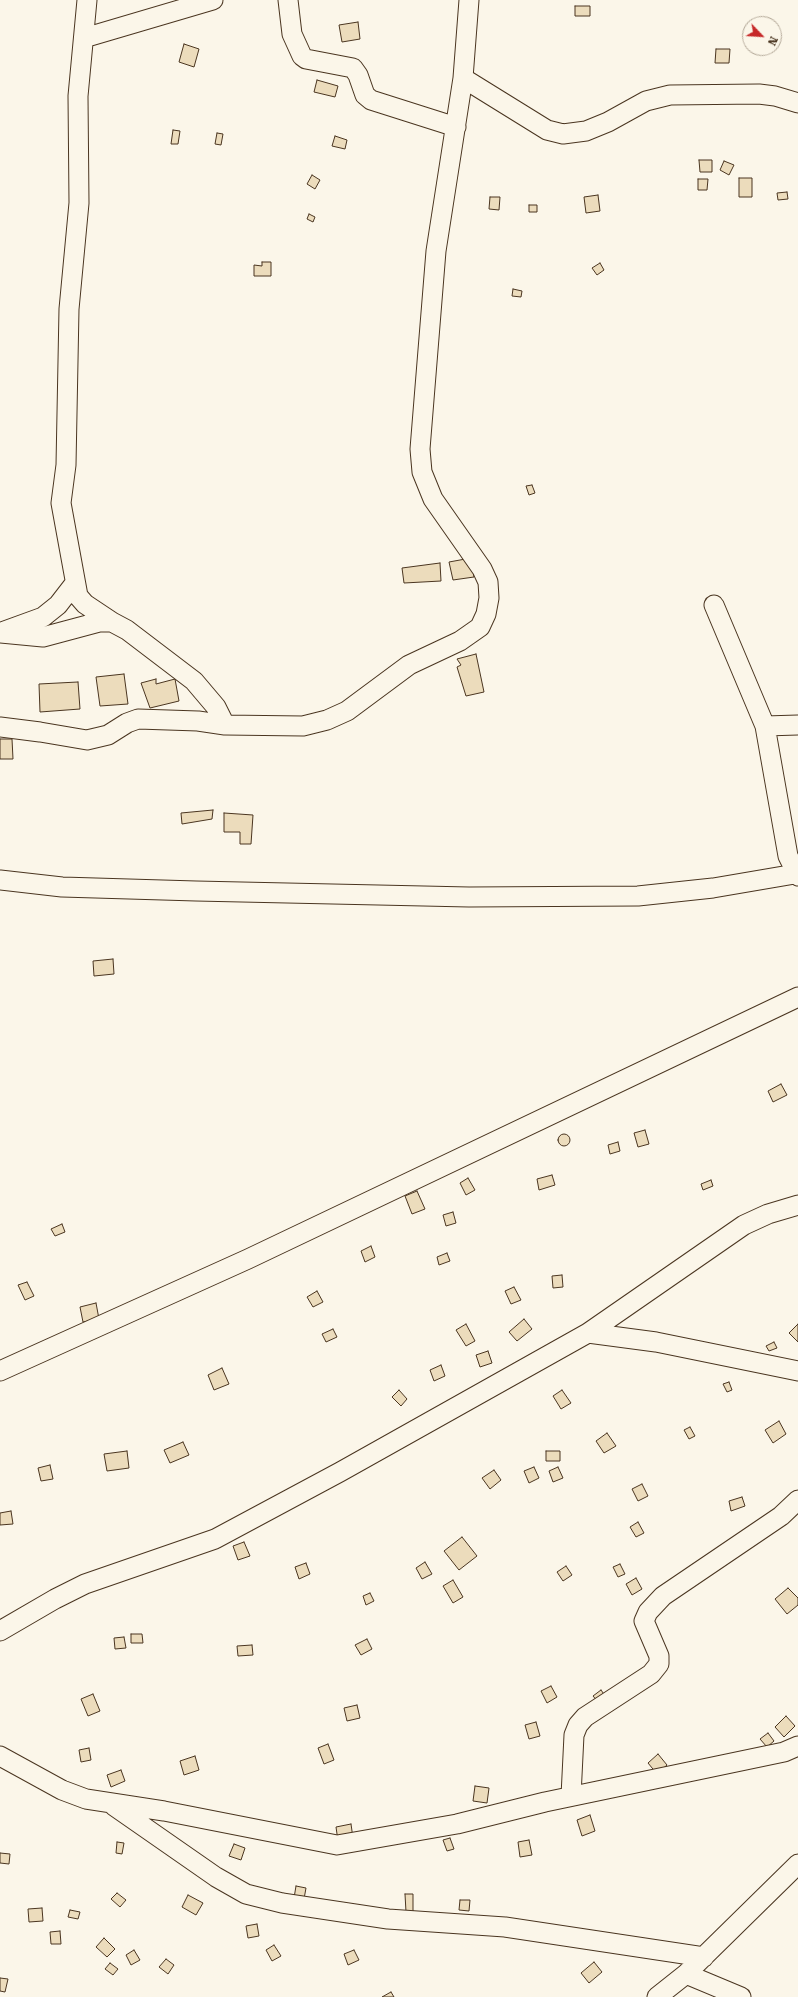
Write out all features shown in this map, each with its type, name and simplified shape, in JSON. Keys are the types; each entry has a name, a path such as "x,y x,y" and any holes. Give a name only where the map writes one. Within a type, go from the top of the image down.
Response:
{"street":[{"path":"88,0 78,96 79,203 69,309 66,465 61,503 75,583 78,596 85,604 127,630 194,681 216,707 225,726"},
{"path":"84,38 213,0"},
{"path":"288,0 292,34 302,56 306,59 353,68 358,75 365,95 371,100 456,127"},
{"path":"0,727 87,740 108,735 127,723 138,719 198,721 225,726 303,726 327,720 347,711 409,665 460,641 480,626 486,614 489,598 488,582 482,569 434,499 422,472 420,449 436,251 463,78 469,0"},
{"path":"463,78 547,130 564,134 586,131 608,122 646,101 670,94 759,94 775,96 798,103"},
{"path":"0,633 43,617 58,605 75,583"},
{"path":"0,880 62,887 203,891 469,897 638,896 713,888 797,875 788,856 765,726 714,605"},
{"path":"0,633 43,637 99,622 112,622"},
{"path":"765,726 798,725"},
{"path":"0,1371 248,1259 798,997"},
{"path":"0,1631 55,1599 85,1584 215,1539 588,1333 744,1225 768,1214 798,1205"},
{"path":"588,1333 656,1342 798,1371"},
{"path":"571,1796 574,1735 578,1725 585,1717 651,1674 658,1664 659,1656 644,1621 648,1612 663,1596 781,1516 798,1500"},
{"path":"0,1756 62,1790 86,1799 164,1811 337,1845 456,1824 571,1796 784,1752 798,1746"},
{"path":"111,1804 216,1877 246,1894 282,1903 388,1919 505,1927 704,1957"},
{"path":"657,1997 686,1974 798,1864"},
{"path":"686,1974 741,1997"}],"building":[{"path":"575,6 590,6 590,16 575,16"},
{"path":"358,22 360,39 342,42 339,25"},
{"path":"184,44 199,49 194,67 179,62"},
{"path":"716,49 730,49 729,63 715,63"},
{"path":"317,80 338,86 335,97 314,92"},
{"path":"173,130 180,131 178,144 171,144"},
{"path":"217,133 223,134 221,145 215,144"},
{"path":"335,136 347,140 345,149 332,146"},
{"path":"699,160 712,160 712,172 700,172"},
{"path":"724,161 734,165 729,175 720,170"},
{"path":"312,175 320,180 315,189 307,184"},
{"path":"739,178 752,178 752,197 739,197"},
{"path":"698,179 708,179 707,190 698,190"},
{"path":"787,192 788,199 778,200 777,193"},
{"path":"598,195 600,211 586,213 584,197"},
{"path":"490,197 500,197 499,210 489,209"},
{"path":"529,205 537,205 537,212 529,212"},
{"path":"309,214 315,217 313,222 307,219"},
{"path":"262,262 271,262 271,276 254,276 254,265 262,266"},
{"path":"600,263 604,270 597,275 592,268"},
{"path":"513,289 522,291 521,297 512,296"},
{"path":"532,485 535,493 529,495 526,486"},
{"path":"471,558 474,577 453,580 449,562"},
{"path":"440,563 441,581 404,583 402,568"},
{"path":"476,654 484,692 466,696 457,667 461,665 457,659"},
{"path":"124,674 128,704 100,706 96,677"},
{"path":"156,679 156,684 175,679 179,701 150,708 141,683"},
{"path":"78,682 80,709 40,712 39,684"},
{"path":"0,739 12,739 13,759 0,759"},
{"path":"213,810 212,819 182,824 181,813"},
{"path":"224,813 253,815 251,844 240,844 240,832 224,832"},
{"path":"113,959 114,974 94,976 93,961"},
{"path":"781,1084 787,1095 773,1102 768,1091"},
{"path":"645,1130 649,1144 638,1147 634,1133"},
{"path":"564,1134 568,1136 570,1140 568,1144 564,1146 560,1144 558,1140 560,1136"},
{"path":"618,1142 620,1151 610,1154 608,1145"},
{"path":"552,1175 555,1185 539,1190 537,1179"},
{"path":"468,1178 475,1190 466,1195 460,1183"},
{"path":"711,1180 713,1186 703,1190 701,1184"},
{"path":"417,1191 425,1209 412,1214 405,1196"},
{"path":"453,1212 456,1223 446,1226 443,1215"},
{"path":"62,1224 65,1232 55,1236 51,1229"},
{"path":"371,1246 375,1257 365,1262 361,1251"},
{"path":"447,1253 450,1261 439,1265 437,1257"},
{"path":"562,1275 563,1287 553,1288 552,1276"},
{"path":"27,1282 34,1296 25,1300 18,1285"},
{"path":"514,1287 521,1300 511,1304 505,1291"},
{"path":"317,1291 323,1302 313,1307 307,1297"},
{"path":"96,1303 99,1319 83,1322 80,1307"},
{"path":"524,1319 532,1329 517,1341 509,1332"},
{"path":"466,1324 475,1341 466,1346 456,1330"},
{"path":"798,1324 798,1342 789,1333"},
{"path":"333,1329 337,1337 326,1342 322,1334"},
{"path":"774,1342 777,1348 769,1351 766,1346"},
{"path":"488,1351 492,1363 480,1367 476,1355"},
{"path":"441,1365 445,1376 434,1381 430,1370"},
{"path":"222,1368 229,1384 214,1390 208,1375"},
{"path":"729,1382 732,1390 727,1392 723,1384"},
{"path":"399,1390 407,1399 401,1406 392,1397"},
{"path":"562,1390 571,1403 561,1409 553,1396"},
{"path":"779,1421 786,1434 773,1443 765,1430"},
{"path":"690,1427 695,1436 689,1439 684,1430"},
{"path":"607,1433 616,1446 604,1453 596,1441"},
{"path":"183,1442 189,1455 170,1463 164,1450"},
{"path":"127,1451 129,1468 107,1471 104,1454"},
{"path":"546,1451 560,1451 560,1461 546,1461"},
{"path":"50,1465 53,1479 41,1481 38,1468"},
{"path":"534,1467 539,1478 529,1483 524,1471"},
{"path":"558,1467 563,1478 553,1482 549,1471"},
{"path":"494,1470 501,1480 490,1489 482,1478"},
{"path":"642,1484 648,1496 638,1501 632,1489"},
{"path":"742,1497 745,1506 731,1511 729,1501"},
{"path":"11,1511 13,1524 0,1525 0,1513"},
{"path":"638,1522 644,1533 636,1537 630,1527"},
{"path":"462,1537 477,1556 459,1570 444,1551"},
{"path":"244,1542 250,1556 238,1560 233,1546"},
{"path":"425,1562 432,1574 422,1579 416,1568"},
{"path":"306,1563 310,1574 299,1579 295,1567"},
{"path":"620,1564 625,1574 618,1577 613,1567"},
{"path":"566,1566 572,1575 563,1581 557,1572"},
{"path":"636,1578 642,1589 632,1595 626,1584"},
{"path":"453,1580 463,1597 453,1603 443,1586"},
{"path":"788,1588 798,1598 798,1605 787,1614 775,1599"},
{"path":"370,1593 374,1601 366,1605 363,1596"},
{"path":"131,1634 142,1634 143,1643 131,1643"},
{"path":"124,1637 126,1648 115,1649 114,1638"},
{"path":"367,1639 372,1649 361,1655 355,1645"},
{"path":"252,1645 253,1655 238,1656 237,1646"},
{"path":"551,1686 557,1697 547,1703 541,1691"},
{"path":"601,1690 606,1697 599,1703 593,1696"},
{"path":"93,1694 100,1711 88,1716 81,1699"},
{"path":"357,1705 360,1718 347,1721 344,1708"},
{"path":"786,1716 795,1726 784,1737 775,1727"},
{"path":"536,1722 540,1736 529,1739 525,1725"},
{"path":"768,1733 774,1741 767,1747 760,1739"},
{"path":"328,1744 334,1760 324,1764 318,1748"},
{"path":"89,1748 91,1760 81,1762 79,1750"},
{"path":"658,1754 667,1765 657,1774 648,1763"},
{"path":"195,1756 199,1770 184,1775 180,1761"},
{"path":"121,1770 125,1781 111,1787 107,1775"},
{"path":"475,1786 489,1788 487,1803 473,1801"},
{"path":"590,1815 595,1831 582,1836 577,1820"},
{"path":"351,1824 353,1838 338,1841 336,1827"},
{"path":"450,1838 454,1849 447,1851 443,1840"},
{"path":"529,1840 532,1855 520,1857 518,1842"},
{"path":"117,1842 124,1843 122,1854 116,1853"},
{"path":"234,1844 245,1848 241,1860 229,1856"},
{"path":"0,1853 10,1854 9,1864 0,1863"},
{"path":"296,1886 306,1888 304,1899 294,1898"},
{"path":"117,1893 126,1900 120,1907 111,1899"},
{"path":"405,1894 413,1894 413,1912 406,1912"},
{"path":"188,1895 203,1903 196,1915 182,1907"},
{"path":"460,1900 470,1900 469,1911 459,1910"},
{"path":"42,1908 43,1921 29,1922 28,1909"},
{"path":"70,1910 80,1912 78,1919 68,1917"},
{"path":"257,1924 259,1936 248,1938 246,1926"},
{"path":"60,1931 61,1944 51,1944 50,1932"},
{"path":"104,1938 115,1949 107,1957 96,1947"},
{"path":"274,1945 281,1956 272,1961 266,1950"},
{"path":"134,1950 140,1960 131,1965 126,1955"},
{"path":"354,1950 359,1960 348,1965 344,1954"},
{"path":"166,1959 174,1965 168,1974 159,1967"},
{"path":"594,1962 602,1972 589,1983 581,1973"},
{"path":"110,1963 118,1969 113,1975 105,1969"},
{"path":"0,1978 8,1979 5,1992 0,1991"},
{"path":"391,1992 394,1997 382,1997"}]}
